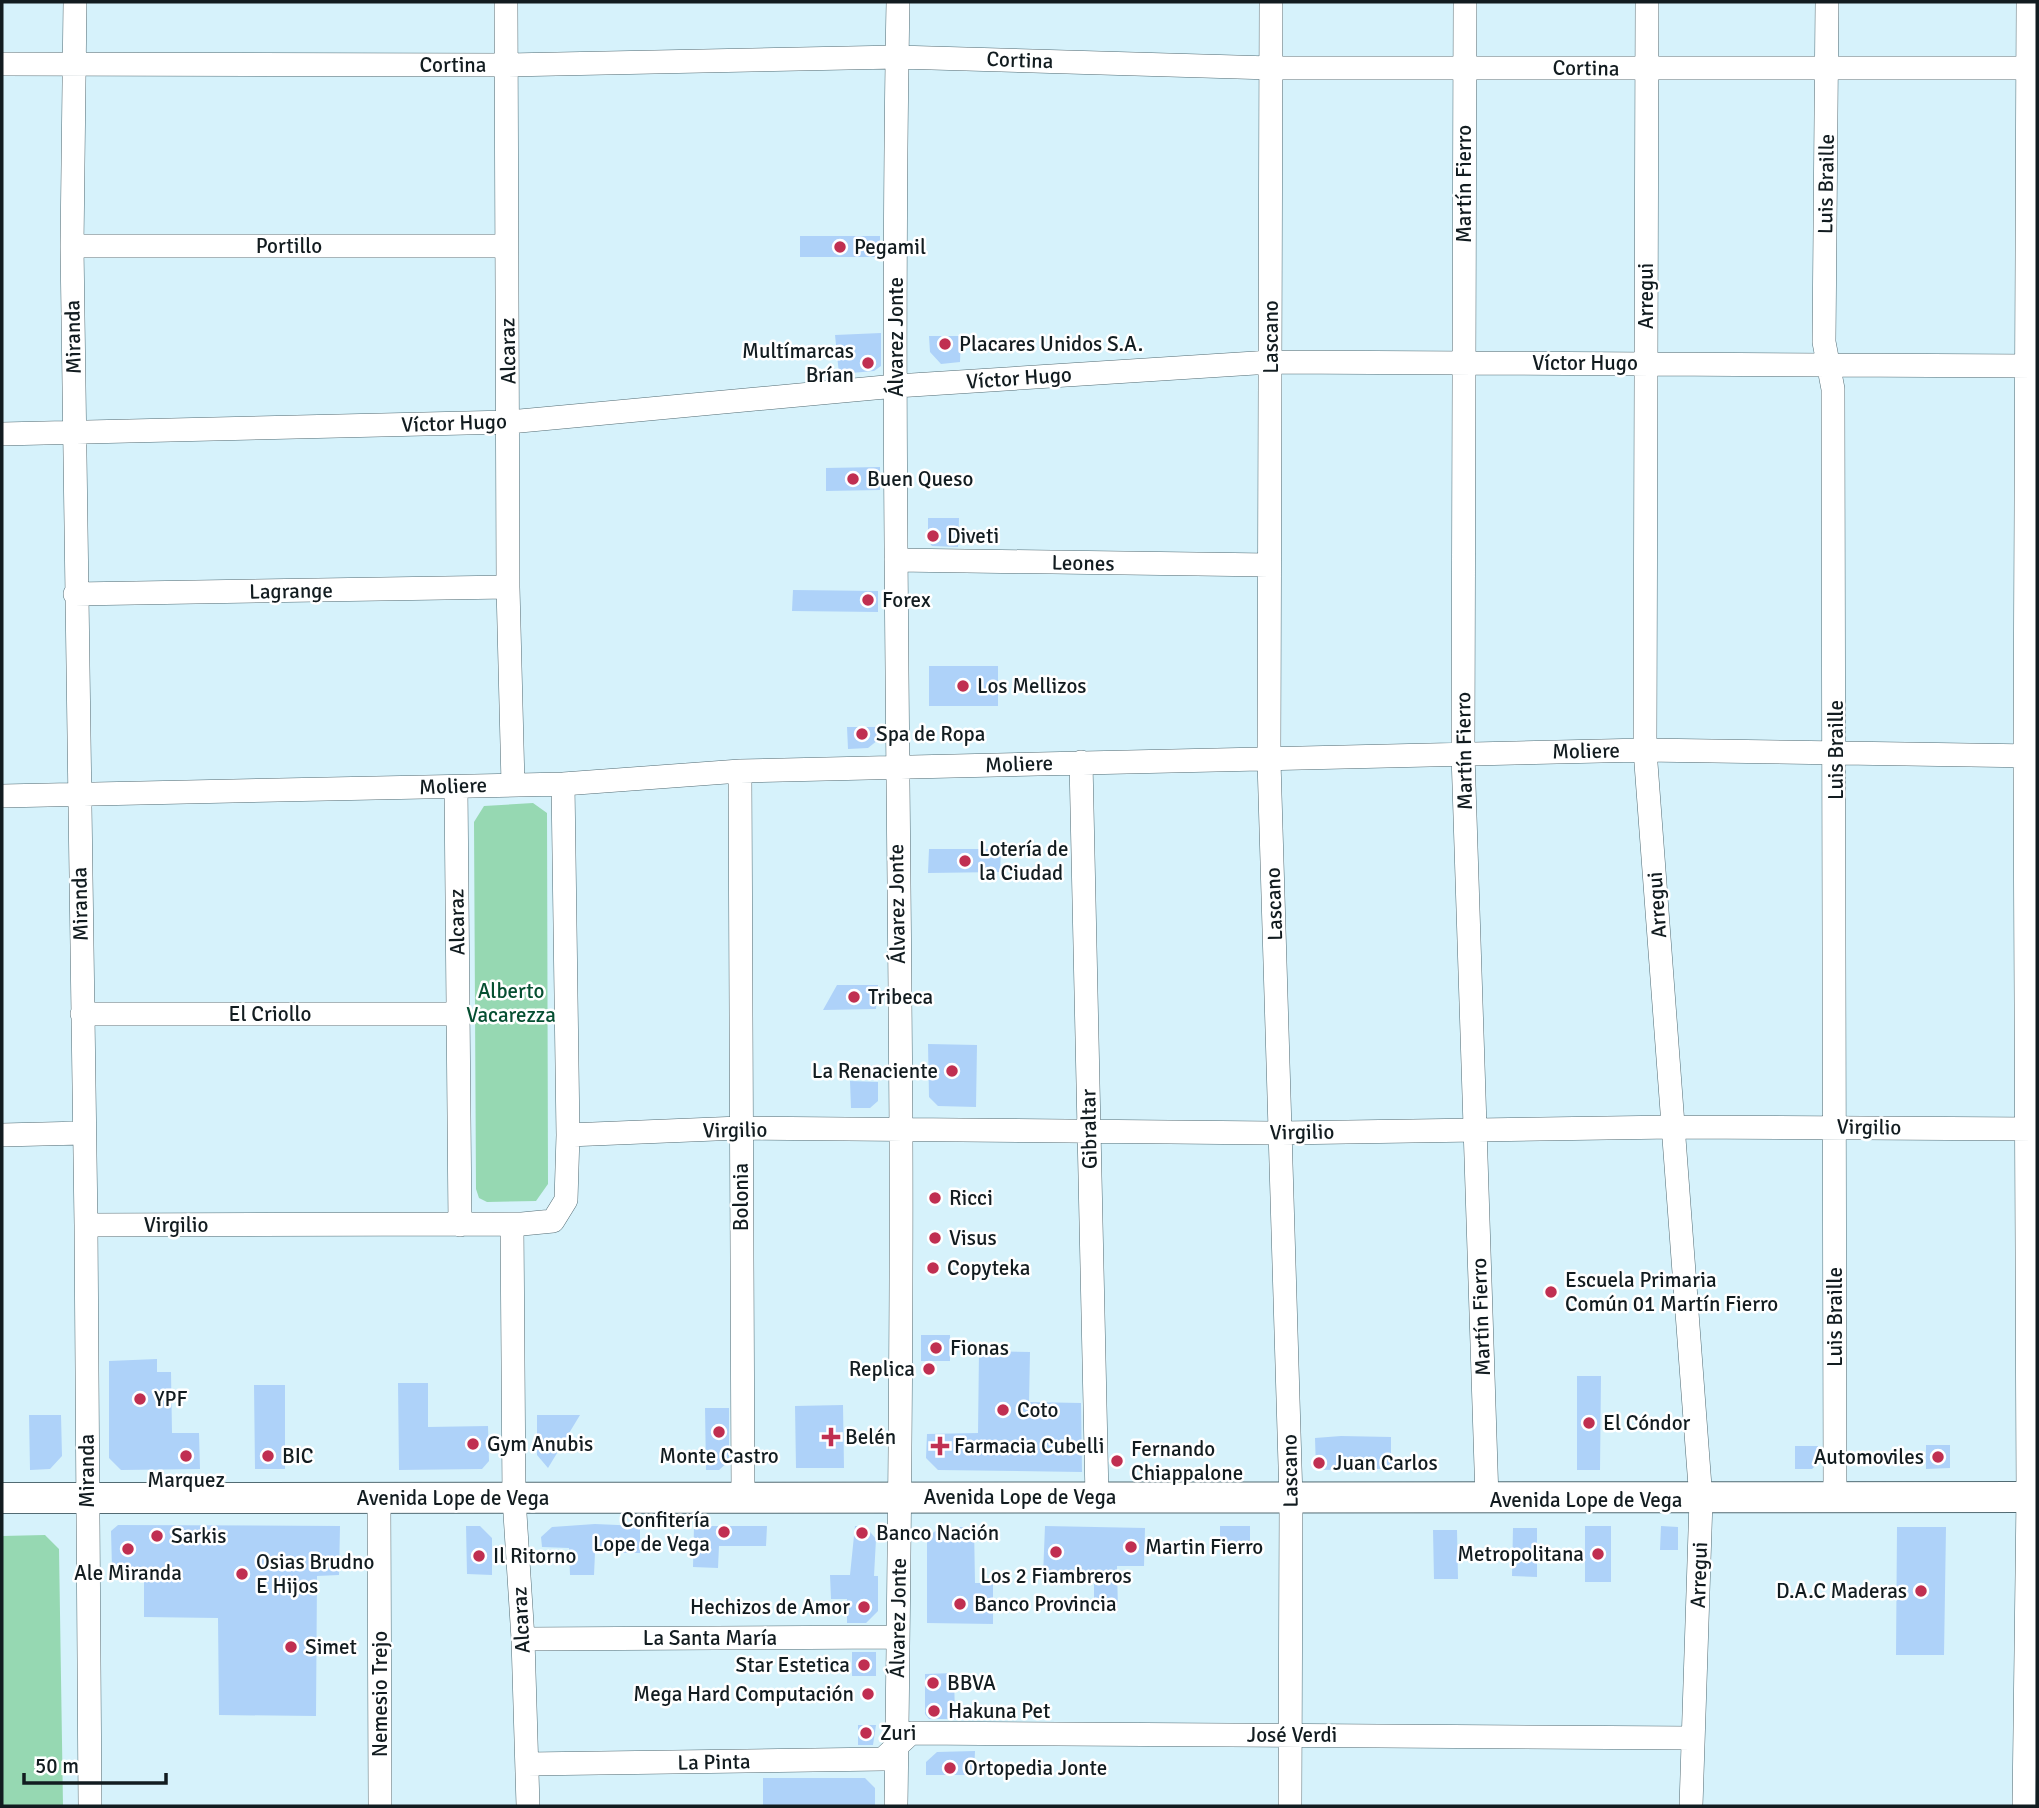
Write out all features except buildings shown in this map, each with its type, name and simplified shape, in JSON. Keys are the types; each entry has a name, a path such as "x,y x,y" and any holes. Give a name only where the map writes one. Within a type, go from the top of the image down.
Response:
{"main road":[{"name":"Avenida Lope de Vega","path":"2,1499 1097,1497 1701,1500 2032,1497"}],"street":[{"name":"Miranda","path":"75,2 72,246 86,1225 89,1806"},
{"name":"Alcaraz","path":"506,2 508,587 513,784"},
{"name":"Álvarez Jonte","path":"896,1806 901,1497 901,1130 896,767 898,2"},
{"name":"Lascano","path":"1271,2 1269,761 1291,1499 1290,1806"},
{"name":"Martín Fierro","path":"1465,2 1463,754 1487,1499"},
{"name":"Arregui","path":"1647,2 1645,750 1701,1500 1691,1806"},
{"name":"Luis Braille","path":"1827,2 1824,342 1833,389 1836,752 1835,1499"},
{"path":"2024,1806 2031,1700 2032,1497 2033,68 2028,2"},
{"name":"Cortina","path":"2,64 507,65 897,57 1270,68 2033,68"},
{"name":"Portillo","path":"72,246 506,246"},
{"name":"Víctor Hugo","path":"2,434 509,422 896,386 1271,362 2032,366"},
{"name":"Leones","path":"897,560 1269,565"},
{"name":"Lagrange","path":"75,594 508,587"},
{"name":"Moliere","path":"2,796 563,784 740,771 1081,762 1269,761 1645,750 2031,756"},
{"name":"Gibraltar","path":"1081,762 1097,1497"},
{"name":"Bolonia","path":"740,771 743,1497"},
{"path":"563,784 568,1135"},
{"name":"Alcaraz","path":"456,787 460,1225"},
{"name":"El Criollo","path":"82,1014 458,1014"},
{"name":"Virgilio","path":"86,1225 547,1223 558,1216 566,1200 568,1135 740,1128 1282,1133 1673,1127 2031,1129"},
{"path":"2,1135 83,1133"},
{"name":"Alcaraz","path":"512,1224 514,1498 523,1639 528,1806"},
{"name":"Nemesio Trejo","path":"379,1497 380,1806"},
{"name":"La Santa María","path":"523,1639 897,1637"},
{"name":"José Verdi","path":"897,1746 911,1733 1693,1738"},
{"name":"La Pinta","path":"527,1764 883,1759 897,1746"}],"green space":[{"name":"Alberto Vacarezza","path":"533,803 547,813 548,1184 536,1201 487,1202 479,1198 476,1189 474,822 484,806"},
{"path":"45,1535 59,1549 63,1806 2,1806 2,1536"}],"place":[{"name":"Pegamil","path":"840,247"},
{"name":"Placares Unidos S.A.","path":"945,344"},
{"name":"Multímarcas Brían","path":"868,363"},
{"name":"Buen Queso","path":"853,479"},
{"name":"Diveti","path":"933,536"},
{"name":"Forex","path":"868,600"},
{"name":"Los Mellizos","path":"963,686"},
{"name":"Spa de Ropa","path":"862,734"},
{"name":"Lotería de la Ciudad","path":"965,861"},
{"name":"Tribeca","path":"854,997"},
{"name":"La Renaciente","path":"952,1071"},
{"name":"Ricci","path":"935,1198"},
{"name":"Visus","path":"935,1238"},
{"name":"Copyteka","path":"933,1268"},
{"name":"Escuela Primaria Común 01 Martín Fierro","path":"1551,1292"},
{"name":"Fionas","path":"936,1348"},
{"name":"Replica","path":"929,1369"},
{"name":"YPF","path":"140,1399"},
{"name":"Coto","path":"1003,1410"},
{"name":"El Cóndor","path":"1589,1423"},
{"name":"Monte Castro","path":"719,1432"},
{"name":"Belén","path":"831,1437"},
{"name":"Gym Anubis","path":"473,1444"},
{"name":"Farmacia Cubelli","path":"940,1446"},
{"name":"Marquez","path":"186,1456"},
{"name":"BIC","path":"268,1456"},
{"name":"Automoviles","path":"1938,1457"},
{"name":"Fernando Chiappalone","path":"1117,1461"},
{"name":"Juan Carlos","path":"1319,1463"},
{"name":"Confitería Lope de Vega","path":"724,1532"},
{"name":"Banco Nación","path":"862,1533"},
{"name":"Sarkis","path":"157,1536"},
{"name":"Martin Fierro","path":"1131,1547"},
{"name":"Ale Miranda","path":"128,1549"},
{"name":"Los 2 Fiambreros","path":"1056,1552"},
{"name":"Metropolitana","path":"1598,1554"},
{"name":"Il Ritorno","path":"479,1556"},
{"name":"Osias Brudno E Hijos","path":"242,1574"},
{"name":"D.A.C Maderas","path":"1921,1591"},
{"name":"Banco Provincia","path":"960,1604"},
{"name":"Hechizos de Amor","path":"864,1607"},
{"name":"Simet","path":"291,1647"},
{"name":"Star Estetica","path":"864,1665"},
{"name":"BBVA","path":"933,1683"},
{"name":"Mega Hard Computación","path":"868,1694"},
{"name":"Hakuna Pet","path":"934,1711"},
{"name":"Zuri","path":"866,1733"},
{"name":"Ortopedia Jonte","path":"950,1768"}]}
